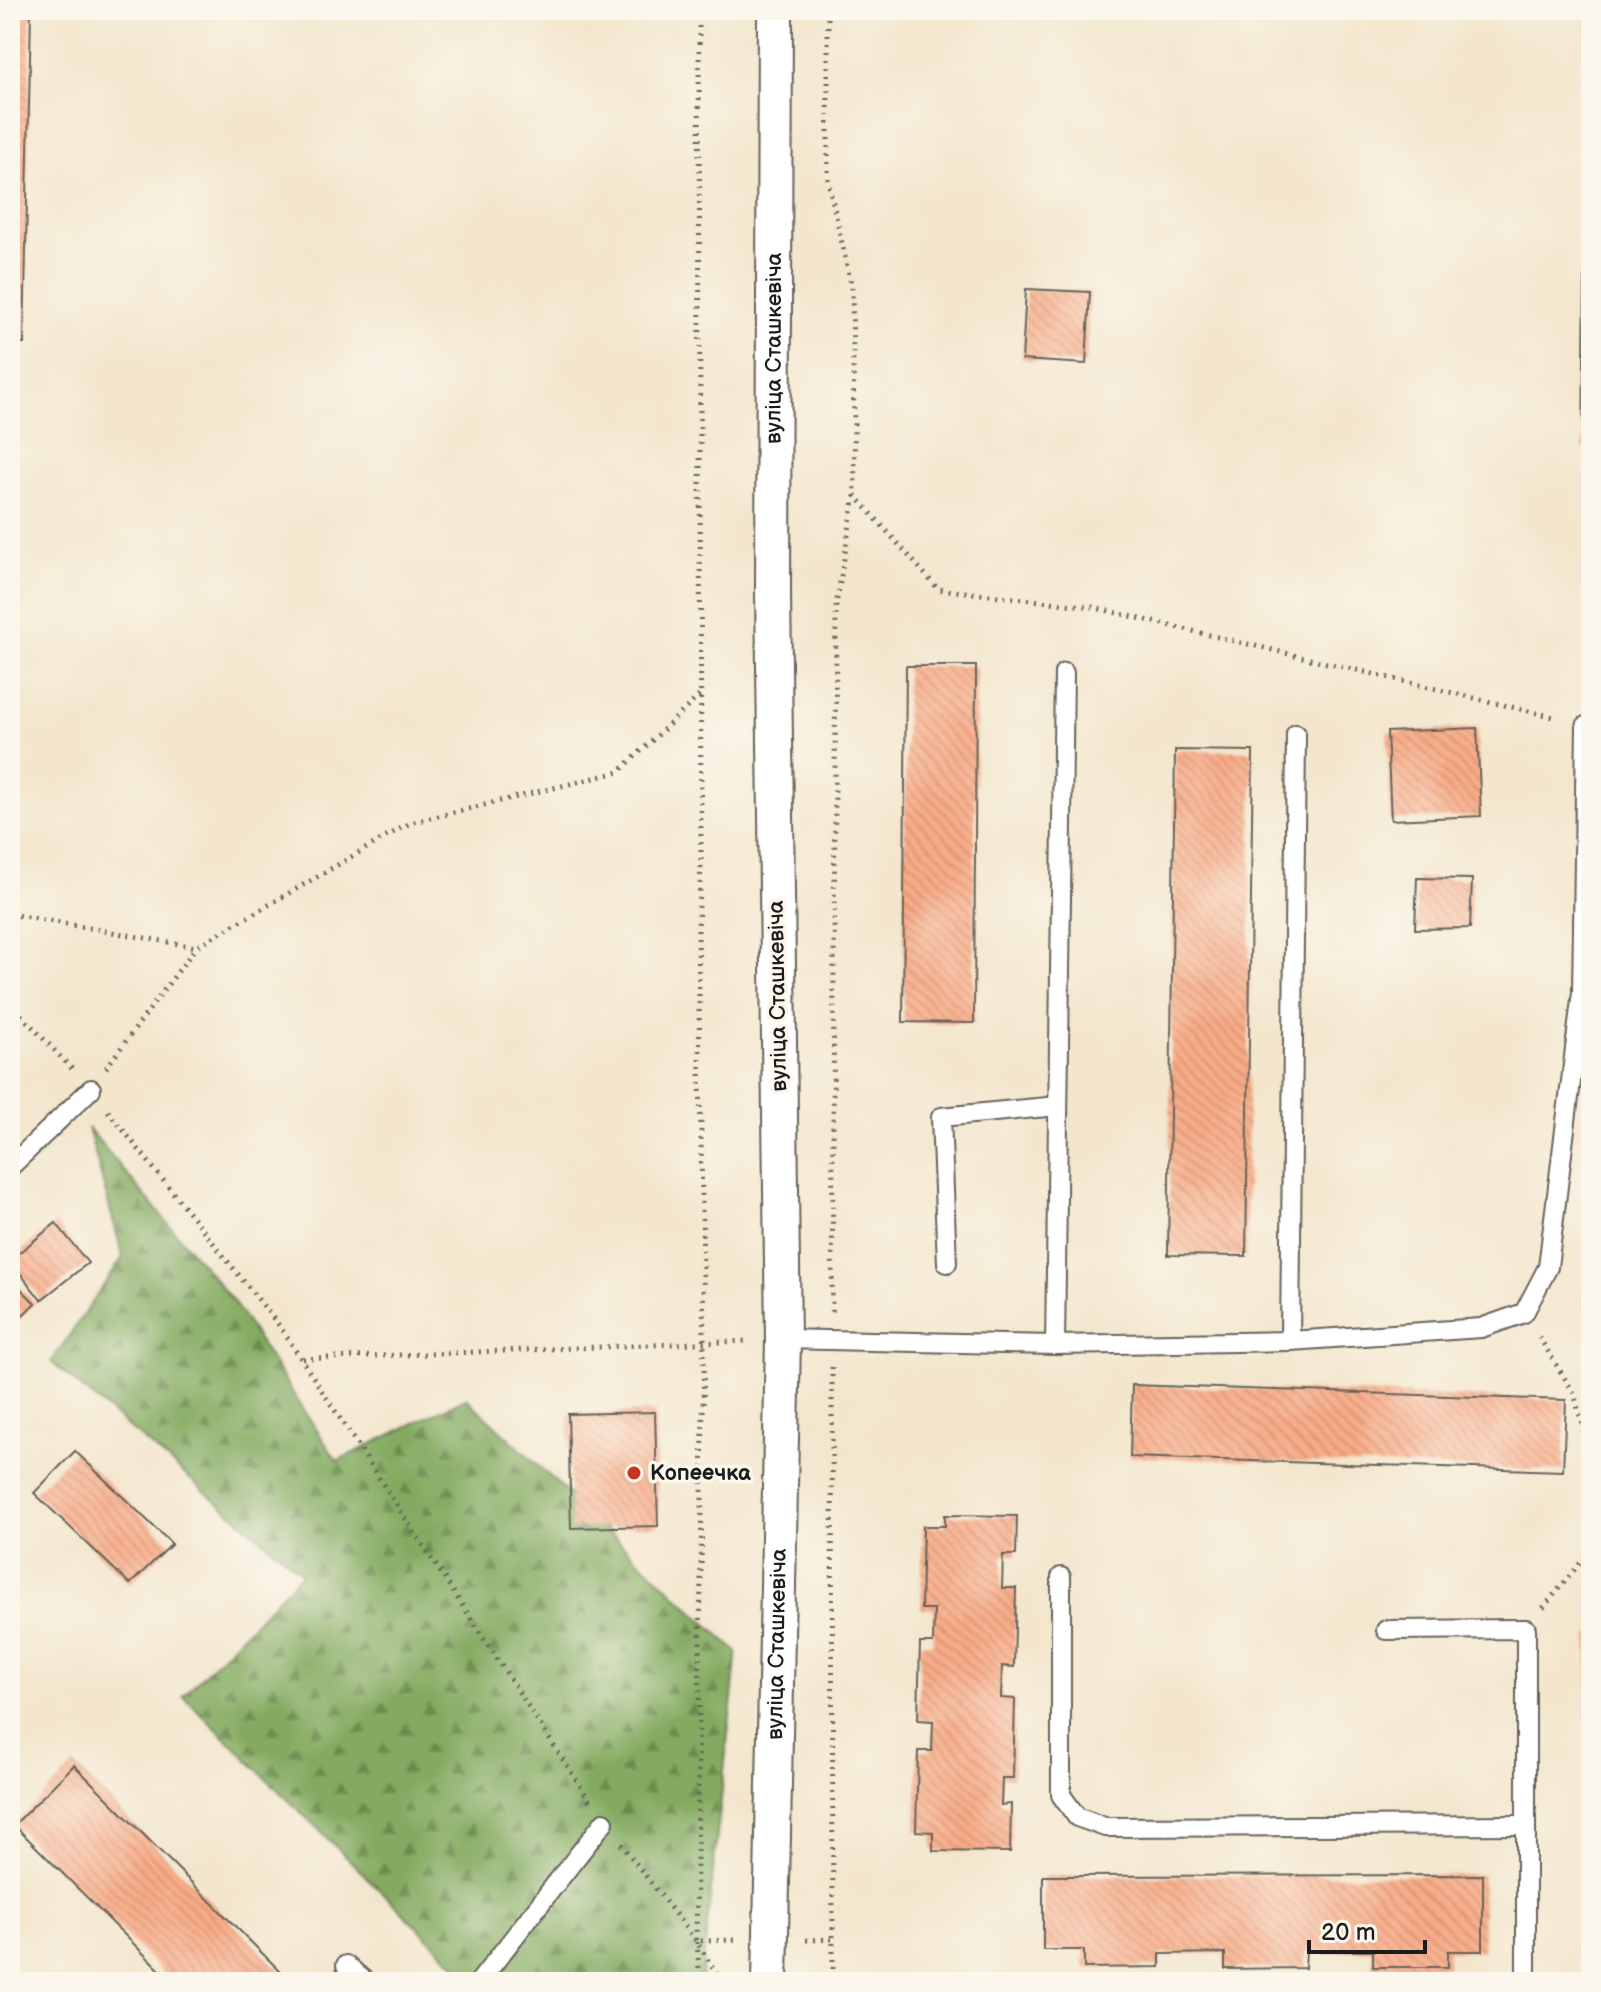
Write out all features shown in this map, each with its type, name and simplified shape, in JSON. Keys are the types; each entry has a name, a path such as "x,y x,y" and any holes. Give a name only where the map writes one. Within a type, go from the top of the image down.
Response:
{"street":[{"name":"вуліца Сташкевіча","path":"770,1982 783,1339 773,591 775,10"}],"lane":[{"path":"1055,1345 1064,673"},
{"path":"783,1339 1055,1345 1290,1341 1481,1328 1524,1313 1548,1267 1587,992 1589,726"},
{"path":"1290,1341 1296,734"},
{"path":"10,1167 91,1089"},
{"path":"947,1263 941,1117 1058,1106"},
{"path":"1061,1577 1061,1795 1077,1817 1105,1827 1526,1825"},
{"path":"1386,1630 1526,1629 1526,1982"},
{"path":"479,1982 604,1822"},
{"path":"346,1965 366,1982"}],"path":[{"path":"699,10 698,929 704,1343 696,1941 700,1982"},
{"path":"828,10 828,181 852,288 855,495 836,605 833,1982"},
{"path":"855,495 938,589 1092,607 1589,726"},
{"path":"91,1089 196,947 410,823 619,772 700,694"},
{"path":"10,914 196,947"},
{"path":"10,1003 91,1089 281,1328 604,1822 696,1941 722,1982"},
{"path":"1524,1313 1574,1393 1591,1461"},
{"path":"303,1359 783,1339"},
{"path":"1526,1629 1591,1550"},
{"path":"696,1941 833,1939"}],"green space":[{"path":"88,1128 233,1301 337,1461 466,1398 737,1652 701,1982 473,1982 183,1696 302,1573 51,1362 123,1257"}],"building":[{"path":"10,10 31,10 24,344 10,343"},
{"path":"1588,12 1591,12 1591,449 1583,449"},
{"path":"1026,289 1090,292 1086,364 1022,360"},
{"path":"906,666 976,666 974,1023 903,1022"},
{"path":"1477,728 1481,816 1391,820 1387,732"},
{"path":"1175,750 1253,751 1246,1256 1168,1255"},
{"path":"1417,878 1472,879 1470,928 1415,929"},
{"path":"56,1223 88,1263 41,1300 10,1260"},
{"path":"10,1278 35,1303 10,1328"},
{"path":"1132,1385 1566,1400 1563,1471 1130,1457"},
{"path":"655,1412 658,1526 571,1528 568,1414"},
{"path":"75,1451 172,1544 130,1584 34,1493"},
{"path":"945,1515 1017,1516 1016,1555 1003,1555 1002,1588 1016,1588 1014,1667 1002,1666 1001,1698 1015,1699 1013,1778 1002,1778 1001,1805 1011,1804 1010,1852 933,1851 933,1832 916,1831 918,1751 932,1751 933,1721 918,1720 920,1643 933,1643 934,1609 921,1609 923,1526 945,1526"},
{"path":"1588,1633 1591,1633 1591,1863 1587,1863"},
{"path":"74,1765 291,1982 172,1982 14,1825"},
{"path":"1483,1875 1483,1951 1448,1951 1448,1967 1373,1967 1373,1951 1306,1951 1305,1968 1225,1969 1225,1953 1160,1954 1160,1967 1084,1968 1084,1950 1043,1950 1043,1876"}],"place":[{"name":"Копеечка","path":"634,1473"}]}
